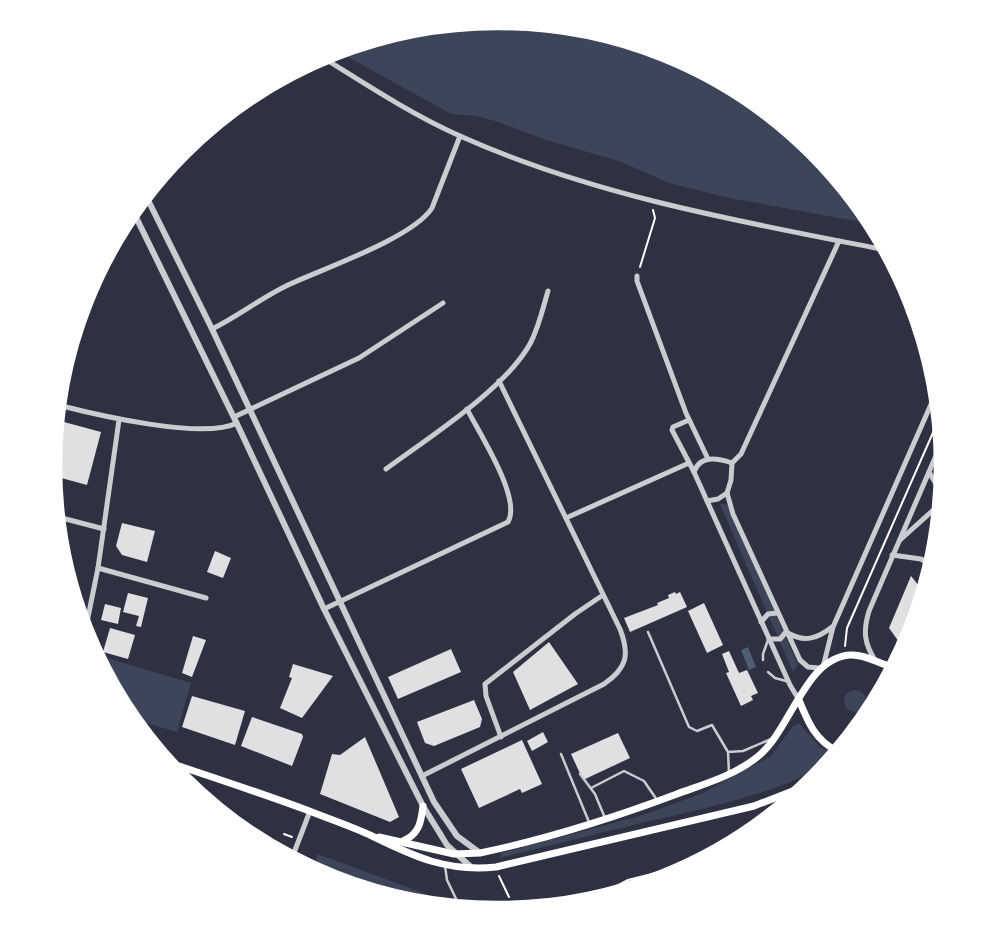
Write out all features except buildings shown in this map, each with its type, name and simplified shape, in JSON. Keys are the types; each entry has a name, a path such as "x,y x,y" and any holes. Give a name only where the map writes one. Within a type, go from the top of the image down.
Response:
{"main road":[{"path":"371,836 403,841 454,854 480,853 606,819 729,774 757,758 777,738 822,666 845,656 862,656 887,665"},
{"path":"799,700 814,733 822,743 830,748"},
{"path":"183,768 310,811 371,836 400,851 445,866 475,869 496,867 754,806 787,793"},
{"path":"403,841 416,832 420,824 423,806"}],"street":[{"path":"330,62 404,108 460,136 518,159 648,199 877,248"},
{"path":"212,330 265,297 377,246 423,218 432,208 460,136"},
{"path":"150,203 212,330 422,776 447,823 457,836 480,853"},
{"path":"137,220 235,420 324,610 423,806 454,854 475,869"},
{"path":"838,241 741,454 732,463 731,480 727,493 733,514 777,613 803,664 822,666 833,627 931,405"},
{"path":"637,276 637,281 688,420 708,459"},
{"path":"386,469 467,410 499,381 531,341 548,291"},
{"path":"65,407 119,420 205,429 223,427 249,410 359,358 442,303"},
{"path":"422,776 604,684 618,674 625,659 624,639 499,381"},
{"path":"324,610 508,522 511,516 510,495 467,410"},
{"path":"88,617 98,568 119,420"},
{"path":"688,420 672,429 707,500 788,681 799,700"},
{"path":"694,472 698,463 708,459 732,463"},
{"path":"875,660 868,649 863,634 865,622 935,459"},
{"path":"566,518 689,463"},
{"path":"929,472 934,481"},
{"path":"707,500 718,499 727,493"},
{"path":"898,542 932,511"},
{"path":"65,519 104,529"},
{"path":"892,555 924,561"},
{"path":"98,568 206,598"},
{"path":"501,737 486,696 485,684 575,614 604,595"},
{"path":"761,622 768,614 777,613"},
{"path":"786,632 794,637 810,639 823,634 833,627"},
{"path":"769,639 780,639 786,632"},
{"path":"294,852 310,811"}],"lane":[{"path":"648,632 689,727 697,731 712,725 728,752 729,774"},
{"path":"763,660 762,654 769,639"},
{"path":"768,672 775,678 788,681"},
{"path":"728,752 743,751 777,738"},
{"path":"561,754 590,823"},
{"path":"591,788 619,773 627,772 644,781 658,801"},
{"path":"580,774 591,788 606,819"},
{"path":"445,866 447,880 457,900"}],"path":[{"path":"637,276 655,218 648,199"},
{"path":"845,656 847,628 933,432"},
{"path":"496,867 509,897"},
{"path":"620,884 628,880 650,875"}],"shaded area":[{"path":"498,29 555,32 583,37 638,52 665,62 716,87 764,119 807,157 860,222 729,198 669,183 619,161 549,141 495,121 477,116 451,114 347,56 413,37 441,32"},
{"path":"720,504 727,504 798,665 793,672"},
{"path":"748,647 756,667 749,670 741,650"},
{"path":"105,657 191,683 177,732 146,723 120,684"},
{"path":"855,690 863,693 866,700 859,711 855,712 847,709 844,701 847,693"},
{"path":"799,723 820,747 828,751 806,775 798,779 744,798 714,806 500,858 501,853 643,815 703,793 771,756 793,726"},
{"path":"318,854 438,898 413,894 358,879 315,862"},
{"path":"668,868 610,887 630,878"}]}
